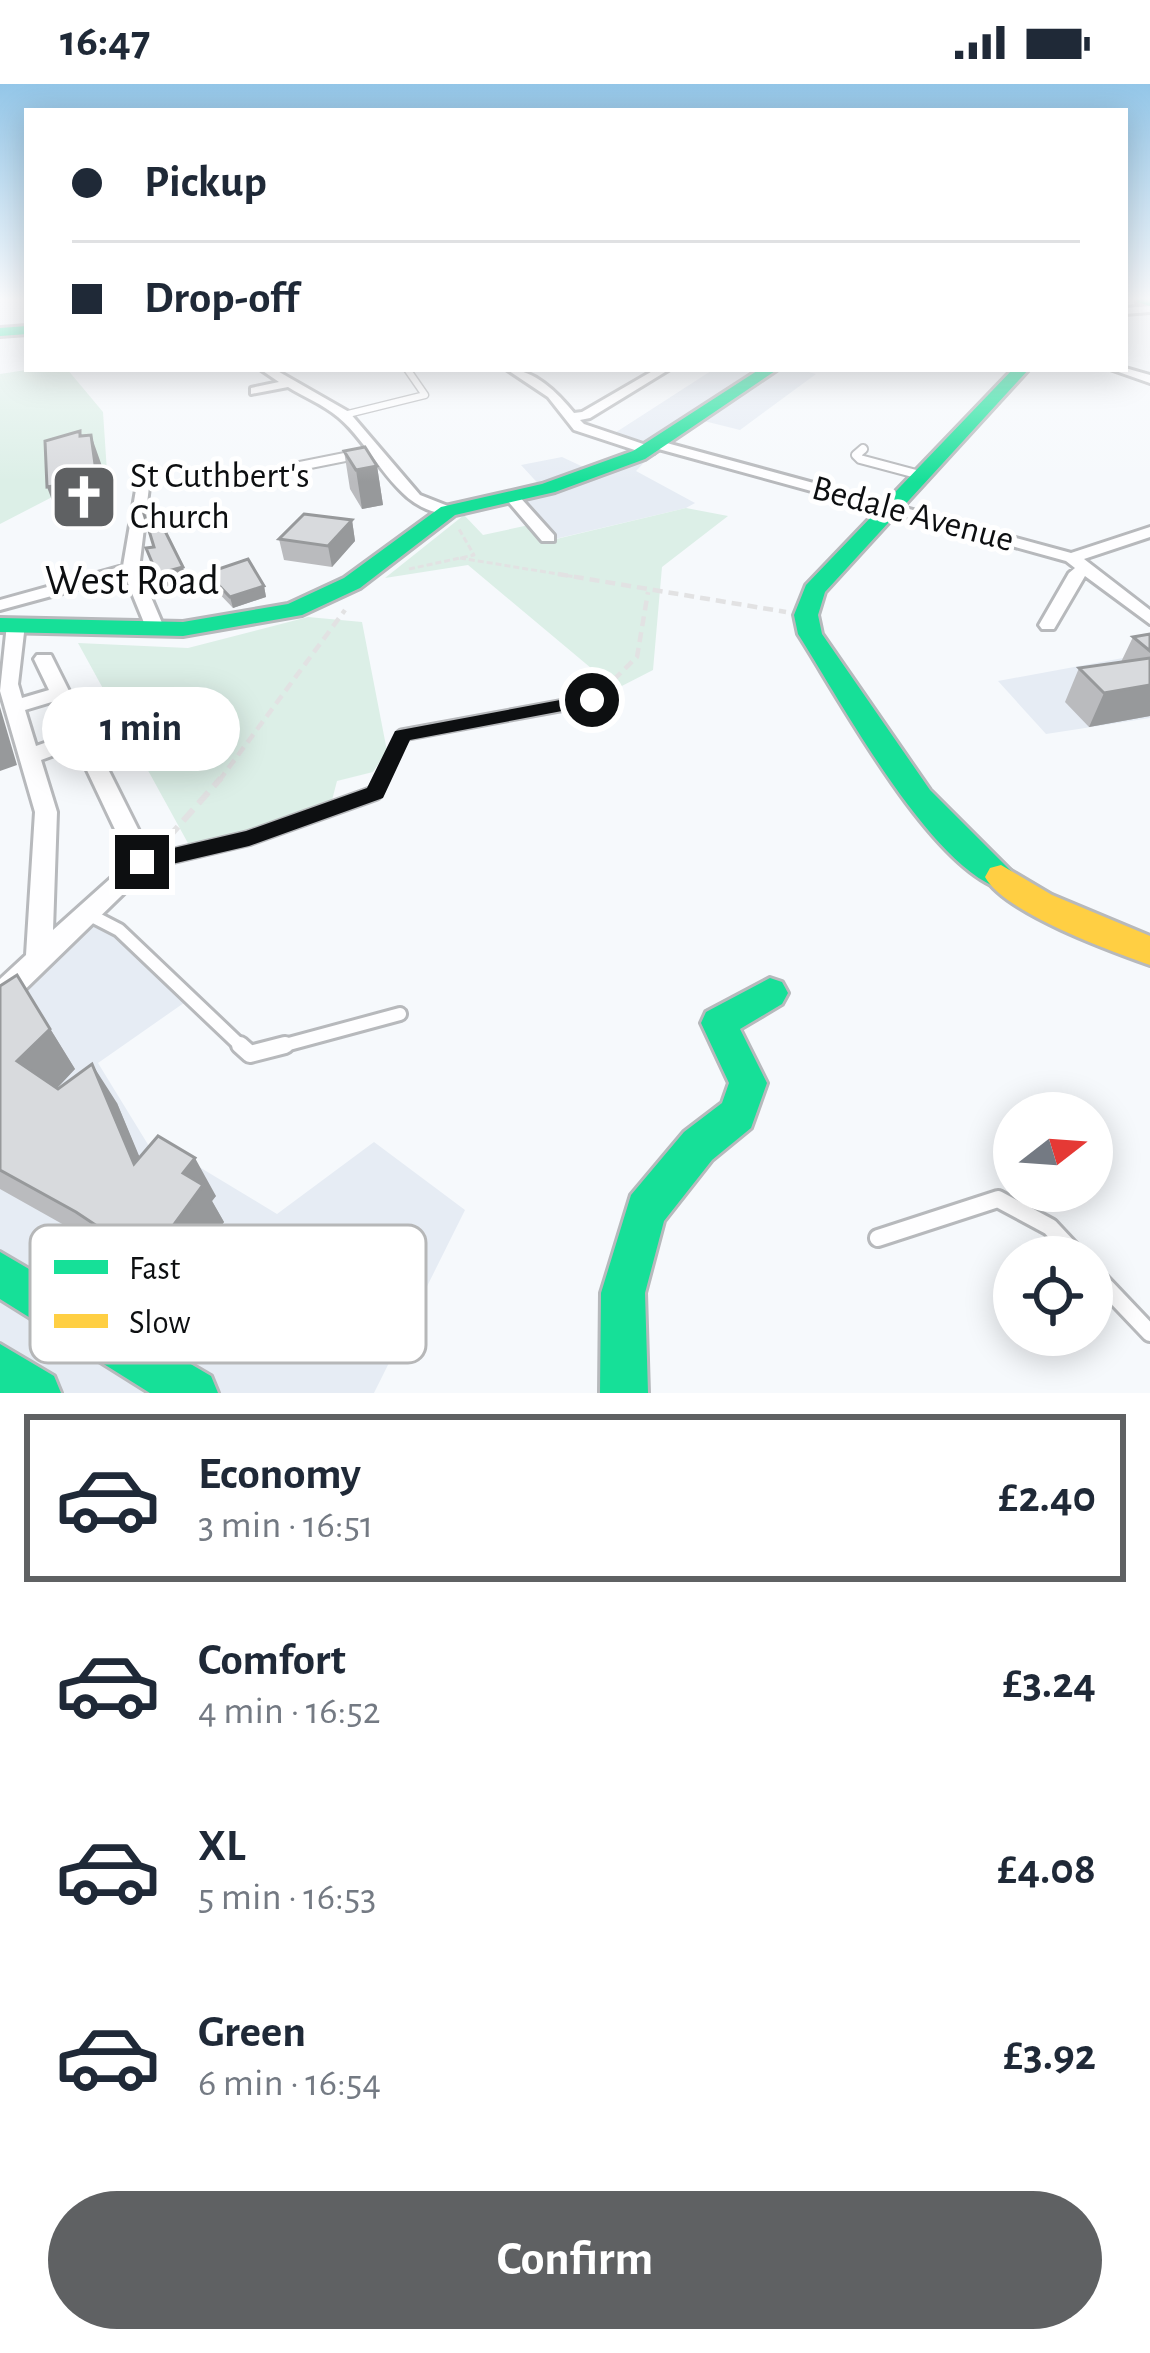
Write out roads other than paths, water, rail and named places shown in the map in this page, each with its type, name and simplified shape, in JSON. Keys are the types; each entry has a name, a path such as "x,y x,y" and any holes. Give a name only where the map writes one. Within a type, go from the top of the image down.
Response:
{"street":[{"path":"271,372 344,415 415,498 448,512 578,479 653,448 766,372"},
{"name":"Bedale Avenue","path":"517,372 552,394 579,428 890,506 1072,558 1150,619"},
{"path":"571,417 585,415 659,372"},
{"path":"1018,372 814,590 806,615 810,634 931,811 980,862 1041,904 1150,951"},
{"path":"255,391 290,383"},
{"path":"142,487 130,569 156,630"},
{"path":"512,497 548,538"},
{"name":"West Road","path":"6,618 156,630 232,624 294,610 356,587 448,512"},
{"path":"1072,558 1150,532"},
{"path":"39,959 46,812 8,684 6,618 130,569"},
{"path":"1048,625 1076,573 1091,570"},
{"path":"0,996 142,862 44,659"},
{"path":"14,707 61,693"},
{"path":"28,757 82,736"},
{"path":"624,1393 623,1293 646,1210 698,1146 737,1115 748,1083 719,1023 770,993"},
{"path":"0,1274 30,1292"},
{"path":"144,1363 193,1393"},
{"path":"0,1368 37,1393"}],"lane":[{"path":"344,415 425,395 408,372"},
{"path":"863,449 856,455 860,459 920,475"},
{"path":"299,466 377,451"},
{"path":"142,862 249,838 375,793 402,735 592,700"},
{"path":"90,915 119,930 250,1054 400,1014"},
{"path":"878,1238 998,1199 1058,1236"},
{"path":"1113,1294 1150,1333"}],"place":[{"name":"St Cuthbert's Church","path":"84,497"}]}
